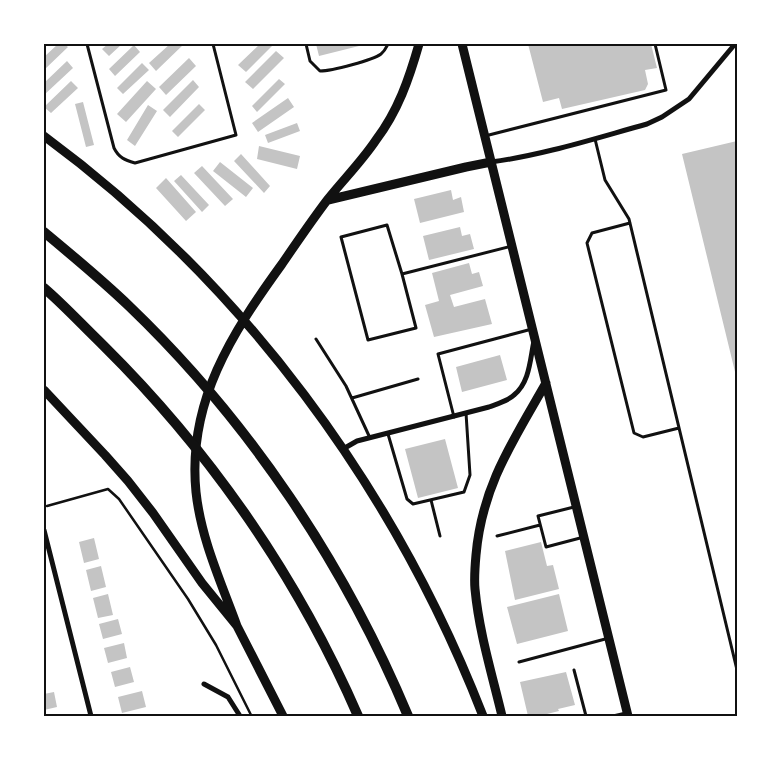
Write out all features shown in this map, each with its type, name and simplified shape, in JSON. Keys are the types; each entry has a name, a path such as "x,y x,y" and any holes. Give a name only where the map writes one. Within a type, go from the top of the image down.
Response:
{"highway":[{"path":"44,232 96,276 165,342 220,404 248,440 305,521 338,573 372,638 408,716"},
{"path":"44,288 126,368 175,421 212,468 258,532 311,618 358,716"}],"main road":[{"path":"283,716 237,626 209,551 195,481 197,437 206,396 222,358 243,320 328,200 376,141 390,120 407,85 419,44"},
{"path":"462,44 627,714"},
{"path":"44,136 71,156 181,252 243,320 299,389 343,449 409,556 456,651 482,716"},
{"path":"328,200 491,162"},
{"path":"502,716 477,608 474,586 477,539 482,512 495,476 512,441 546,383"},
{"path":"44,390 128,481 154,513 202,583 237,626"}],"street":[{"path":"491,162 516,159 647,124 674,110 695,92 734,44"},
{"path":"343,449 370,438 489,407 514,395 526,379 534,333"},
{"path":"44,530 91,716"},
{"path":"204,684 228,697 240,716"}],"lane":[{"path":"87,44 114,148 118,156 126,161 135,163 236,135 213,44"},
{"path":"306,44 310,61 320,71 380,55 388,44"},
{"path":"485,136 666,90 655,44"},
{"path":"594,138 605,180 630,219 737,670"},
{"path":"630,223 592,233 587,243 634,434 643,437 680,428"},
{"path":"387,225 402,274 416,328 368,340 341,237 387,225"},
{"path":"402,274 512,246"},
{"path":"454,417 438,354 534,333"},
{"path":"316,339 352,398 370,438"},
{"path":"352,398 418,380"},
{"path":"388,434 407,499 414,504 464,492 470,475 466,414"},
{"path":"431,500 440,536"},
{"path":"576,506 538,516 540,526 546,547 584,537"},
{"path":"497,536 540,526"},
{"path":"520,662 609,638"},
{"path":"574,670 586,716"},
{"path":"613,716 627,714"}],"path":[{"path":"47,506 108,489 119,499 188,599 216,645 251,715 249,716"}],"building":[{"path":"58,44 64,44 68,47 44,70 44,57"},
{"path":"108,44 122,44 109,56 102,49"},
{"path":"170,44 184,44 156,71 149,63"},
{"path":"260,44 274,44 246,72 238,65"},
{"path":"316,44 367,44 319,56"},
{"path":"528,44 651,44 657,68 645,70 648,84 645,90 562,109 559,98 543,102"},
{"path":"134,45 140,52 115,76 109,69"},
{"path":"276,51 284,58 253,89 245,82"},
{"path":"189,58 196,66 166,95 159,87"},
{"path":"67,61 73,68 44,95 44,83"},
{"path":"142,63 149,70 123,94 117,88"},
{"path":"279,79 285,84 257,112 252,106"},
{"path":"193,80 199,87 170,117 163,110"},
{"path":"71,81 78,88 51,113 44,107"},
{"path":"147,81 156,89 126,122 117,114"},
{"path":"288,98 294,107 258,132 252,123"},
{"path":"83,102 94,145 86,147 75,104"},
{"path":"199,104 205,110 178,137 172,131"},
{"path":"148,105 157,111 135,146 127,140"},
{"path":"297,123 300,131 268,143 265,135"},
{"path":"737,141 737,380 682,154"},
{"path":"259,146 300,156 297,169 257,159"},
{"path":"241,154 270,186 264,193 234,161"},
{"path":"220,162 253,188 246,197 213,171"},
{"path":"202,166 233,199 225,206 194,173"},
{"path":"181,175 209,205 202,212 174,181"},
{"path":"166,178 196,212 186,221 156,188"},
{"path":"451,190 453,200 461,197 464,212 420,223 414,199"},
{"path":"460,227 462,236 470,234 474,249 429,260 423,236"},
{"path":"469,263 472,274 479,272 483,286 450,295 454,307 485,299 492,324 434,337 425,305 439,301 432,273"},
{"path":"500,355 507,380 462,392 456,367"},
{"path":"445,439 458,488 418,498 405,449"},
{"path":"94,538 99,559 84,563 79,542"},
{"path":"541,542 547,566 553,565 559,589 515,600 505,551"},
{"path":"101,566 106,587 91,591 86,570"},
{"path":"108,594 113,615 98,618 93,598"},
{"path":"559,594 568,631 517,644 507,607"},
{"path":"118,619 122,634 103,639 99,624"},
{"path":"124,643 127,658 108,663 104,648"},
{"path":"130,667 134,682 115,687 111,672"},
{"path":"566,672 575,705 539,716 528,716 520,682"},
{"path":"142,691 146,707 122,713 118,697"},
{"path":"54,692 57,707 44,710 44,694"}]}
